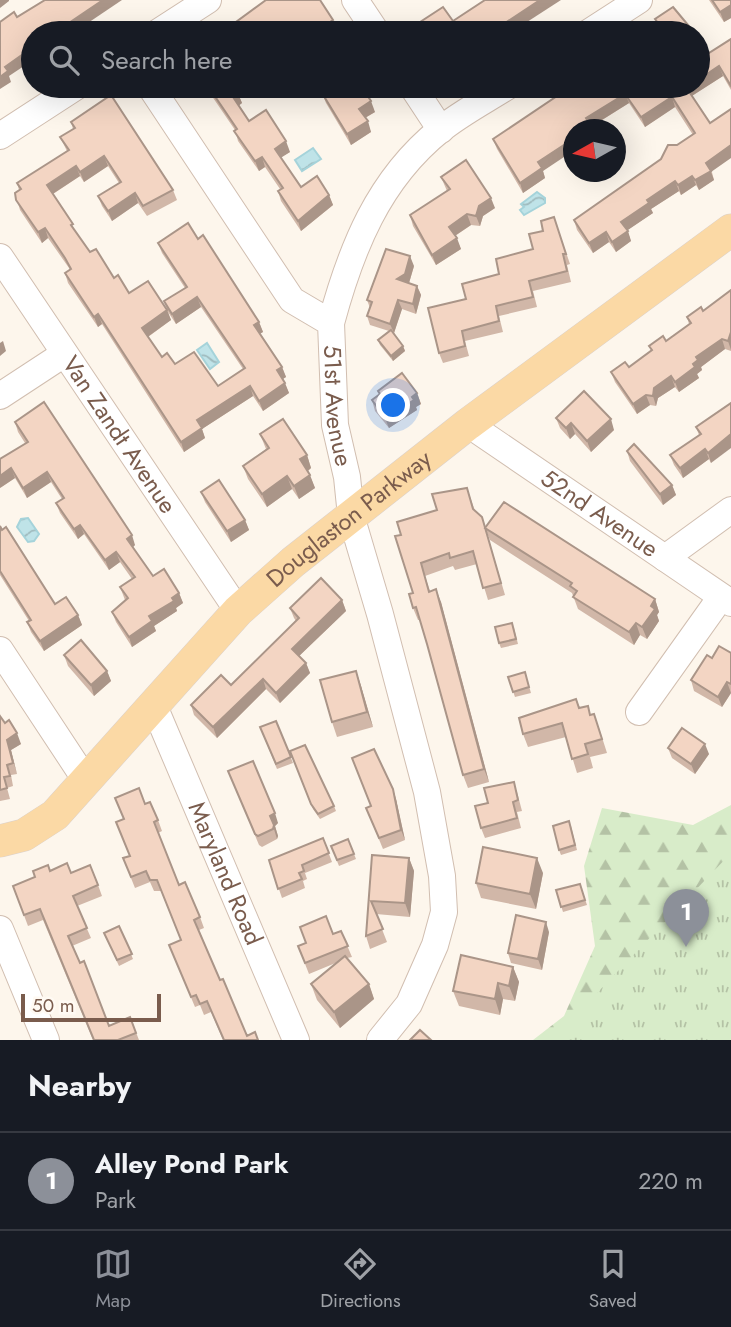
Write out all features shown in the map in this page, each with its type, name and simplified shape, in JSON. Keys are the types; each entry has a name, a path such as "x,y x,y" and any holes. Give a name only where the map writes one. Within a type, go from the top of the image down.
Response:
{"main road":[{"name":"Douglaston Parkway","path":"0,841 24,835 43,824 155,706 238,611 351,516 468,424 731,230"}],"street":[{"path":"176,21 208,0"},
{"path":"355,0 369,21"},
{"path":"607,21 639,0"},
{"path":"0,136 59,98"},
{"name":"51st Avenue","path":"158,98 292,300 331,323 335,425 347,477 351,516 380,614 426,792 442,876 444,912 435,945 409,1004 380,1040"},
{"path":"420,98 441,130"},
{"path":"331,323 351,253 380,197 412,157 441,130 490,98"},
{"name":"Van Zandt Avenue","path":"0,257 238,611"},
{"path":"0,396 64,354"},
{"name":"52nd Avenue","path":"468,424 726,600"},
{"path":"665,558 731,510"},
{"path":"639,712 726,600"},
{"path":"0,650 85,779"},
{"name":"Maryland Road","path":"155,706 296,1040"},
{"path":"0,929 46,1040"}],"green space":[{"path":"731,805 731,1023 647,1040 533,1040 564,1016 595,946 584,866 602,808 693,825"},
{"path":"731,853 731,1040 552,1040"}],"water":[{"path":"313,148 321,159 302,171 295,160"},
{"path":"537,192 545,198 545,203 524,215 520,210 524,207 521,204"},
{"path":"207,343 219,362 210,369 197,350"},
{"path":"28,518 39,534 34,541 28,542 17,527 21,519"}],"building":[{"path":"45,0 103,0 72,21 21,21 21,56 5,67 8,71 0,77 0,22 14,12 17,17"},
{"path":"266,0 320,0 333,20 331,21 237,21"},
{"path":"485,0 540,0 508,21 453,21"},
{"path":"712,0 731,0 731,5 720,12"},
{"path":"443,7 453,21 422,21"},
{"path":"673,7 685,21 656,21 655,19"},
{"path":"731,39 731,86 719,66 710,72 710,52"},
{"path":"107,98 113,98 173,190 143,206 135,193 108,211 98,196 121,182 104,156 80,172 76,166 47,185 90,252 96,249 114,278 118,275 129,293 148,281 167,310 142,328 162,357 167,353 175,364 194,352 218,386 245,368 197,297 172,314 164,301 187,287 158,243 188,223 198,239 203,235 259,322 254,325 282,367 277,370 285,383 259,401 250,386 197,420 202,428 181,442 98,314 94,317 65,273 71,269 45,228 38,232 16,200 15,193 21,189 17,183 69,150 60,137 75,128 71,122"},
{"path":"216,98 234,98 249,121 266,110 286,141 275,149 301,187 317,176 329,195 298,221 278,191 283,188 262,157 255,161 234,131 237,129"},
{"path":"325,98 369,98 371,101 359,109 368,121 347,134"},
{"path":"554,98 618,98 587,119 563,119 563,146 538,162 542,168 520,183 493,139"},
{"path":"628,98 670,98 641,117"},
{"path":"673,98 693,98 710,123 731,109 731,145 706,163 711,171 695,180 692,176 678,185 675,181 647,200 649,203 621,222 628,231 612,242 606,232 589,243 574,220 661,159 668,145 677,145 695,133"},
{"path":"466,160 491,198 479,206 476,216 467,214 449,227 457,238 432,255 410,215 450,189 441,177"},
{"path":"554,217 566,254 563,254 567,271 529,281 533,297 496,306 499,321 462,331 465,346 439,353 428,308 466,299 462,284 499,274 496,259 533,249 529,234 543,231 541,221"},
{"path":"386,249 410,256 405,274 397,279 417,286 413,304 398,300 390,324 367,316 372,302 367,300"},
{"path":"731,290 731,332 728,341 722,339 696,357 698,360 693,364 695,367 675,382 671,376 654,388 653,396 646,395 633,404 611,372 625,362 629,367 652,350 649,346 663,336 666,341 691,323 687,317 701,307 703,311"},
{"path":"391,330 403,346 391,356 378,340"},
{"path":"402,373 417,393 412,397 414,400 385,418 372,400 380,394 378,391"},
{"path":"584,391 611,419 587,441 571,423 566,428 556,418"},
{"path":"44,402 132,535 127,539 153,576 164,569 179,593 172,598 174,601 149,616 152,621 129,637 112,612 128,598 120,587 135,577 116,552 105,560 80,525 74,529 56,503 64,498 47,472 23,488 11,468 0,476 0,459 28,442 15,422"},
{"path":"731,403 731,434 708,453 705,449 680,468 670,455 701,434 696,427"},
{"path":"283,419 307,455 300,459 310,475 294,486 287,476 262,494 243,466 269,448 260,434"},
{"path":"634,444 672,485 660,494 627,451"},
{"path":"219,480 245,520 227,531 201,492"},
{"path":"467,488 473,509 482,517 501,583 483,588 473,551 450,558 449,553 421,563 429,592 436,589 484,769 463,775 416,607 413,608 409,594 413,593 395,536 401,535 397,522 437,510 432,494"},
{"path":"504,502 655,599 651,606 655,609 642,627 636,623 629,632 573,597 577,591 570,586 572,583 485,528"},
{"path":"0,526 2,530 6,527 55,604 66,597 78,615 40,641 27,622 31,620 0,571"},
{"path":"321,578 342,600 292,649 306,663 276,693 263,679 213,727 191,705 221,675 231,685 299,618 290,608"},
{"path":"512,623 516,639 499,643 495,627"},
{"path":"81,640 107,671 91,685 64,655"},
{"path":"719,646 731,653 731,684 727,682 718,697 691,680 707,655 712,658"},
{"path":"356,671 367,712 332,722 320,680"},
{"path":"525,672 529,687 513,692 508,677"},
{"path":"576,699 579,708 588,706 590,715 594,714 602,739 585,744 588,754 572,759 562,723 523,734 519,718"},
{"path":"0,716 5,723 9,720 17,733 7,740 13,763 7,765 10,776 4,777 7,788 0,790"},
{"path":"276,721 291,757 276,764 260,727"},
{"path":"682,728 705,744 691,764 668,748"},
{"path":"305,745 334,806 318,814 311,804 290,751"},
{"path":"374,749 393,789 401,830 379,838 366,808 371,806 352,758"},
{"path":"253,761 275,813 270,816 273,829 258,836 228,771"},
{"path":"514,782 518,800 513,802 517,818 481,828 475,806 488,803 484,788"},
{"path":"139,788 145,804 150,802 158,820 154,822 179,885 185,882 200,917 194,920 220,980 223,979 247,1036 255,1032 258,1040 224,1040 207,1001 200,1004 196,995 191,997 169,945 181,940 157,880 150,880 146,871 131,877 123,858 130,856 116,822 124,819 115,798"},
{"path":"569,821 575,845 559,850 553,826"},
{"path":"323,838 329,853 302,865 304,871 299,873 302,879 278,889 269,860"},
{"path":"348,839 354,854 337,860 331,846"},
{"path":"483,847 537,858 530,894 476,883"},
{"path":"372,855 409,858 405,903 371,901 383,929 366,936"},
{"path":"67,863 71,873 90,865 98,885 73,896 87,928 68,936 80,963 84,961 109,1026 130,1017 136,1033 118,1040 94,1040 40,909 24,915 13,886 35,877 33,871 48,865 50,871"},
{"path":"580,884 585,900 561,907 556,890"},
{"path":"516,915 546,922 538,959 508,953"},
{"path":"326,916 333,934 341,931 348,946 305,963 298,946 306,943 300,927"},
{"path":"119,926 132,954 117,960 104,933"},
{"path":"461,955 513,967 509,986 498,983 495,999 453,991"},
{"path":"345,956 369,984 334,1012 311,984"},
{"path":"420,1030 431,1040 410,1040"}],"place":[{"name":"Alley Pond Park","path":"686,947"}]}
